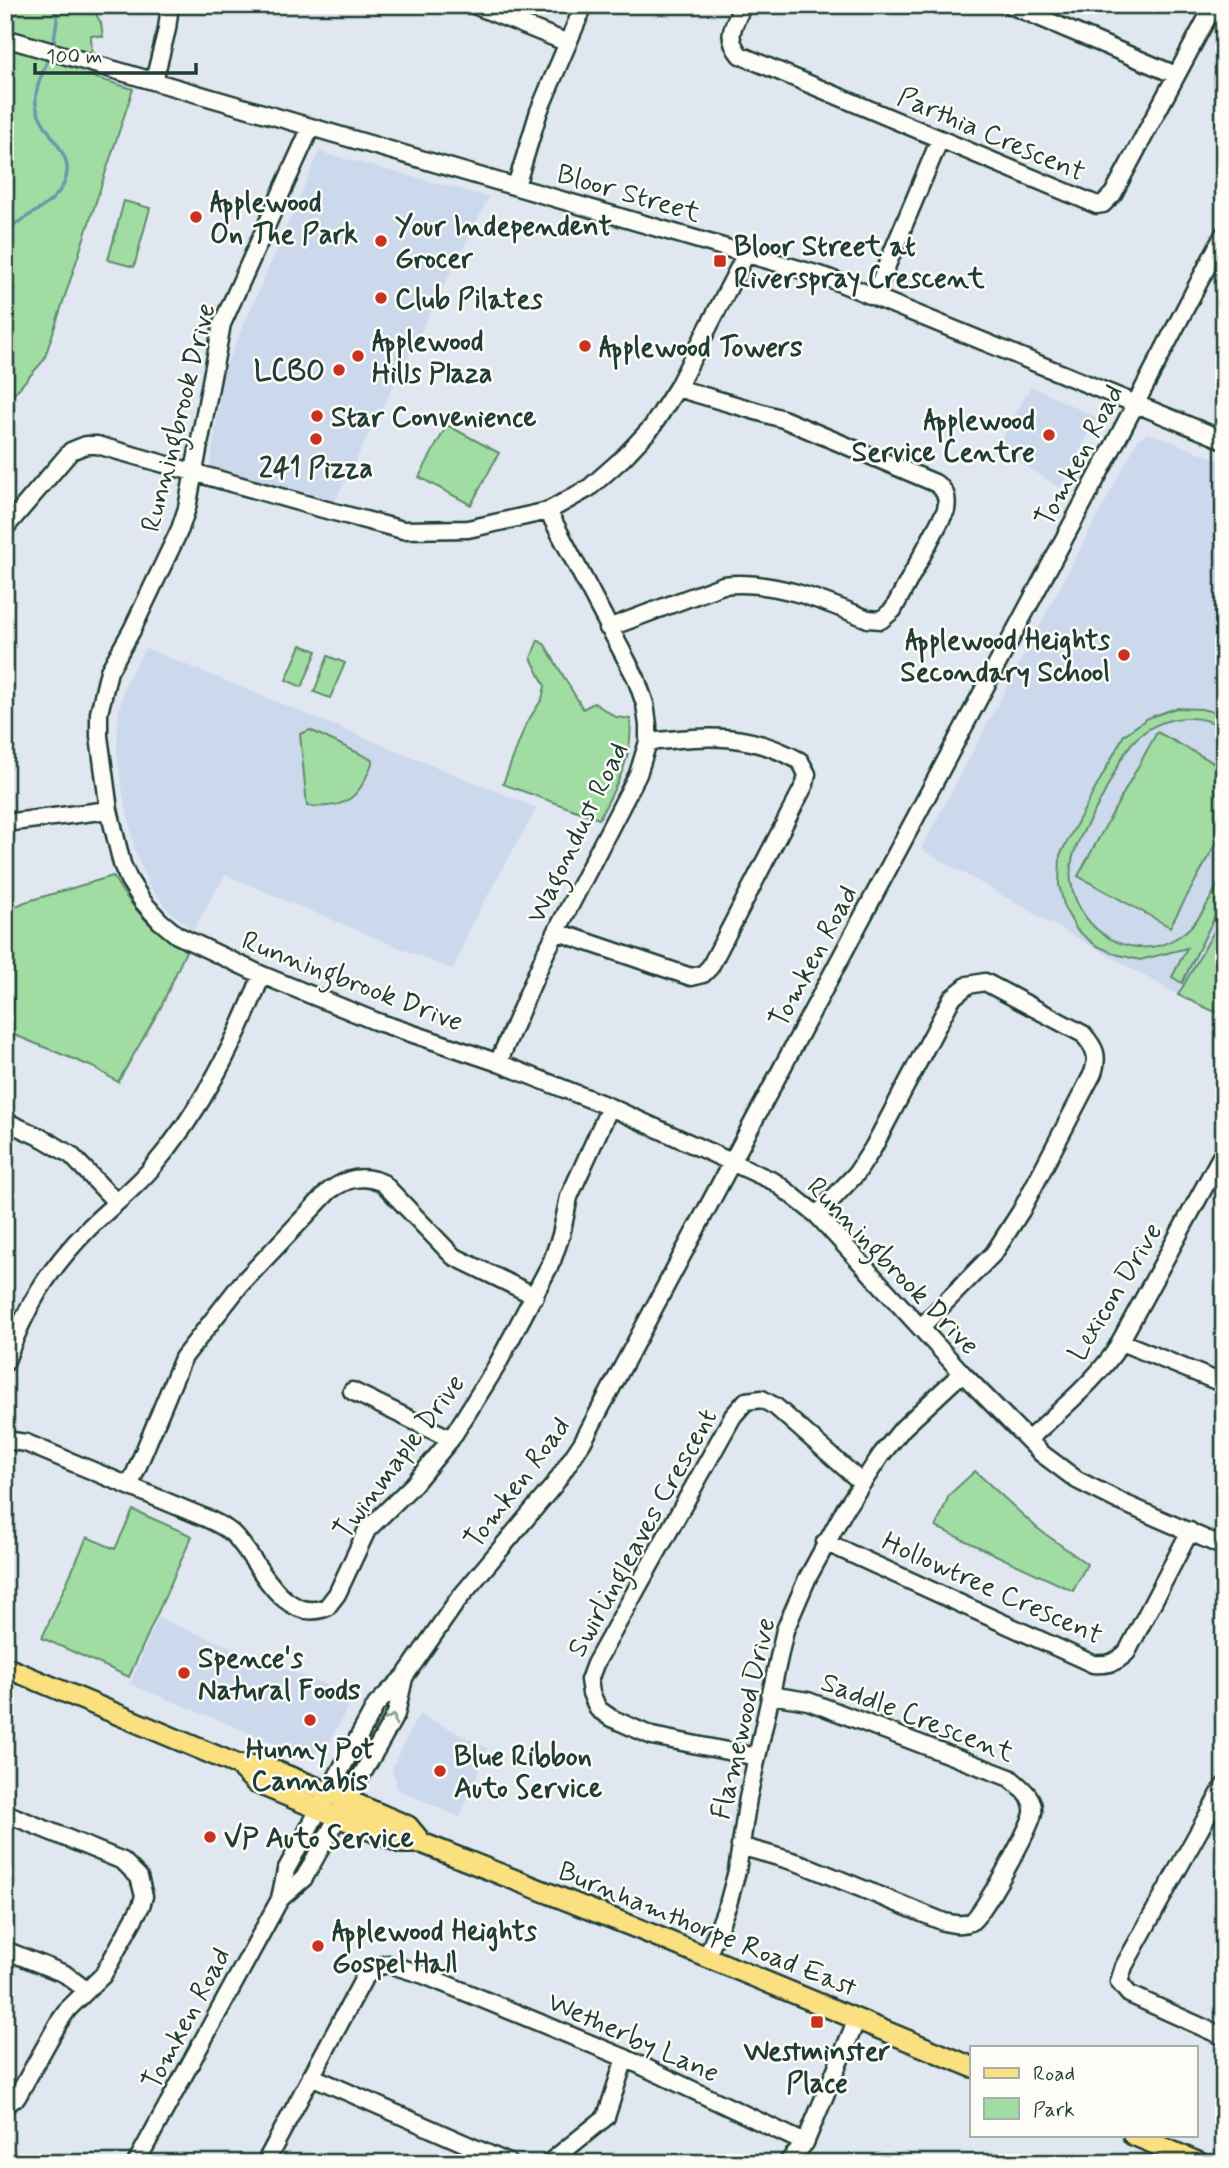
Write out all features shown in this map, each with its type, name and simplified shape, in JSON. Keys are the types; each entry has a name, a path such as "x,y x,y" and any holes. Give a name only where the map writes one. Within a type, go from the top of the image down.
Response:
{"main road":[{"name":"Burnhamthorpe Road East","path":"5,1667 238,1765 256,1783 323,1800 401,1843 422,1843 970,2066"},
{"path":"1135,2136 1200,2163"}],"street":[{"path":"154,81 170,5"},
{"path":"474,5 568,43"},
{"path":"516,186 539,111 584,5"},
{"name":"Parthia Crescent","path":"743,5 730,36 731,44 740,55 1091,204 1103,204 1113,194 1214,5"},
{"path":"1010,5 1176,75"},
{"name":"Bloor Street","path":"5,37 826,277 1224,440"},
{"name":"Runningbrook Drive","path":"311,127 222,324 187,508 180,529 132,630 109,671 103,691 99,736 109,810 122,864 143,902 177,935 262,975 375,1021 498,1063 610,1107 775,1182 817,1215 962,1373 1028,1440 1077,1480 1224,1547"},
{"path":"874,296 940,139"},
{"name":"Tomken Road","path":"136,2163 280,1899 286,1870 376,1705 405,1676 457,1601 554,1485 576,1452 1224,234"},
{"path":"5,528 62,461 78,447 97,444 403,530 468,529 548,511 589,488 652,427 677,388 746,254"},
{"path":"608,628 701,592 744,582 774,587 868,619 881,620 893,610 946,510 948,501 945,493 935,483 783,419 677,388"},
{"name":"Wagondust Road","path":"498,1063 545,954 638,774 648,742 647,716 642,693 548,511"},
{"path":"558,932 691,977 703,974 710,967 805,784 807,774 800,761 759,744 733,737 702,736 648,742"},
{"path":"5,823 109,810"},
{"path":"5,1363 38,1288 63,1256 149,1172 199,1105 235,1042 262,975"},
{"path":"817,1215 856,1174 873,1149 952,998 968,985 985,982 1083,1034 1095,1047 1098,1060 1021,1211 994,1254 921,1327"},
{"name":"Twinmaple Drive","path":"5,1440 26,1443 131,1485 227,1529 238,1539 266,1581 286,1600 307,1611 327,1607 332,1602 367,1530 413,1485 473,1407 535,1296 556,1248 569,1197 610,1107"},
{"path":"5,1121 71,1155 116,1202"},
{"name":"Lexicon Drive","path":"1028,1440 1082,1392 1098,1375 1121,1342 1224,1151"},
{"path":"131,1485 183,1358 241,1284 329,1191 340,1183 356,1177 372,1178 383,1184 453,1256 535,1296"},
{"path":"1121,1342 1224,1384"},
{"name":"Flamewood Drive","path":"707,1957 728,1905 737,1871 757,1756 785,1630 825,1542 861,1482 903,1428 962,1373"},
{"path":"352,1391 451,1439"},
{"name":"Swirlingleaves Crescent","path":"757,1756 652,1736 611,1718 598,1709 591,1693 589,1680 595,1664 733,1416 746,1402 762,1399 776,1407 861,1482"},
{"name":"Hollowtree Crescent","path":"825,1542 1094,1664 1106,1665 1119,1661 1127,1652 1191,1531"},
{"name":"Tomken Road","path":"280,1899 304,1878 343,1809 396,1714 405,1676"},
{"name":"Saddle Crescent","path":"740,1846 799,1863 944,1922 958,1925 973,1921 983,1909 1033,1813 1029,1794 1010,1778 808,1701 770,1695"},
{"path":"1224,1786 1124,1966 1119,1982 1129,1994 1224,2037"},
{"path":"5,1813 123,1861 139,1877 144,1896 103,1975 86,1990 59,2022 18,2097 5,2105"},
{"path":"5,1950 65,1975 86,1990"},
{"name":"Wetherby Lane","path":"265,2163 364,1978 376,1966 388,1964 424,1975 625,2059 805,2143"},
{"path":"787,2163 805,2143 857,2019"},
{"path":"549,2163 607,2117 625,2059"},
{"path":"311,2076 509,2163"}],"shaded area":[{"path":"319,152 489,197 332,507 210,468 223,373"},
{"path":"1031,386 1097,418 1060,488 1024,465 999,444"},
{"name":"Applewood Heights Secondary School","path":"1149,433 1224,462 1224,914 1178,995 921,849 1139,438"},
{"path":"145,648 537,808 471,925 453,970 225,875 193,930 168,910 148,884 136,853 117,755 118,716 125,684"},
{"path":"158,1618 353,1696 327,1748 314,1754 299,1753 130,1684"},
{"path":"419,1714 488,1748 460,1817 398,1790 392,1768"}],"green space":[{"path":"5,5 91,5 101,23 103,37 91,35 93,77 133,89 44,360 5,404"},
{"path":"124,201 150,208 134,267 108,260"},
{"path":"447,425 499,453 471,505 419,477"},
{"path":"538,640 545,645 583,709 594,703 616,717 630,719 631,733 626,759 599,819 503,784 526,724 542,699 545,686 531,658"},
{"path":"301,645 317,651 302,687 286,680"},
{"path":"328,656 345,663 330,698 314,692"},
{"path":"1176,708 1201,709 1222,714 1224,728 1200,719 1176,719 1152,727 1132,743 1118,764 1079,841 1072,861 1071,882 1076,900 1096,929 1110,939 1143,948 1161,945 1186,931 1205,908 1224,873 1224,898 1182,983 1172,977 1187,948 1140,960 1115,954 1095,945 1077,930 1065,909 1059,885 1060,855 1124,735 1148,718"},
{"path":"310,730 373,760 358,791 343,803 321,807 307,806 300,734"},
{"path":"1157,732 1224,768 1224,829 1170,927 1078,876"},
{"path":"113,876 144,919 186,951 161,1007 118,1082 95,1068 5,1031 5,911 25,902"},
{"path":"1224,914 1224,1016 1178,995"},
{"path":"975,1471 1037,1528 1087,1564 1073,1591 936,1527 949,1495"},
{"path":"133,1510 192,1536 129,1677 42,1638 87,1537 115,1549"}],"waterway":[{"path":"53,46 57,21 56,5"},
{"path":"5,232 52,199 65,181 65,159 41,120 36,103 39,83 49,57"}],"place":[{"name":"Applewood On The Park","path":"196,217"},
{"name":"Your Independent Grocer","path":"381,241"},
{"name":"Bloor Street at Riverspray Crescent","path":"720,261"},
{"name":"Club Pilates","path":"381,298"},
{"name":"Applewood Towers","path":"585,346"},
{"name":"Applewood Hills Plaza","path":"358,356"},
{"name":"LCBO","path":"339,370"},
{"name":"Star Convenience","path":"317,416"},
{"name":"Applewood Service Centre","path":"1049,435"},
{"name":"241 Pizza","path":"316,439"},
{"name":"Applewood Heights Secondary School","path":"1124,655"},
{"name":"Spence's Natural Foods","path":"184,1673"},
{"name":"Hunny Pot Cannabis","path":"310,1720"},
{"name":"Blue Ribbon Auto Service","path":"440,1771"},
{"name":"VP Auto Service","path":"210,1837"},
{"name":"Applewood Heights Gospel Hall","path":"318,1946"},
{"name":"Westminster Place","path":"817,2022"}]}
